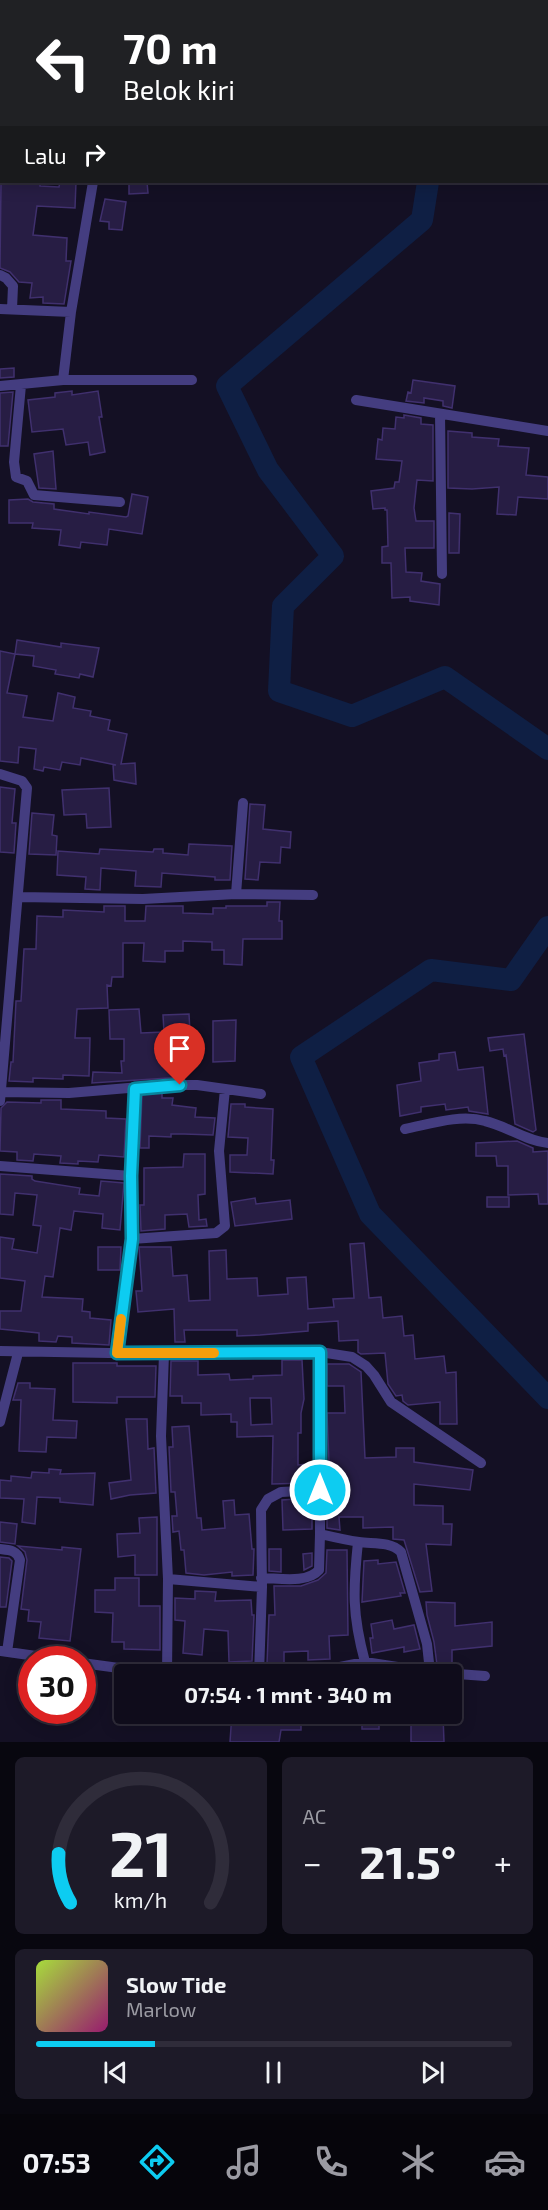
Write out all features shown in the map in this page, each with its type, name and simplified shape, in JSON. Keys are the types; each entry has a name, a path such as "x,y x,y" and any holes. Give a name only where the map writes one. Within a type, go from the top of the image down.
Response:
{"street":[{"path":"63,380 71,312 93,183"},
{"path":"0,275 13,286 12,309"},
{"path":"0,309 71,312"},
{"path":"0,386 63,380 192,380"},
{"path":"21,385 14,462 16,477 27,481 34,495 120,502"},
{"path":"356,400 548,431"},
{"path":"440,414 442,574"},
{"path":"0,774 22,781 27,788 19,897 5,980 0,1095 135,1089 164,1085 197,1085 261,1094"},
{"path":"236,894 243,803"},
{"path":"19,897 143,899 236,894 313,895"},
{"path":"117,1353 132,1239 131,1176 135,1089"},
{"path":"132,1239 216,1233 225,1226 219,1151 225,1089"},
{"path":"405,1129 475,1119 487,1121 533,1140 548,1143"},
{"path":"0,1166 131,1176"},
{"path":"0,1351 164,1354 320,1352 359,1360 374,1375 391,1402 482,1463"},
{"path":"168,1579 262,1582 305,1578 313,1576 318,1570 320,1352"},
{"path":"0,1422 18,1353"},
{"path":"164,1354 161,1436 168,1579 165,1664"},
{"path":"259,1664 262,1582 260,1519 264,1503 281,1492 320,1490"},
{"path":"320,1534 358,1542 390,1545 401,1552 427,1644 429,1664"},
{"path":"358,1542 353,1606 365,1662"},
{"path":"0,1549 12,1550 20,1560 4,1651"},
{"path":"355,1664 365,1662 378,1664"},
{"path":"96,1665 114,1667"},
{"path":"462,1674 485,1676"}],"building":[{"path":"1,183 40,183 40,186 59,187 60,183 76,183 75,208 37,206 33,235 67,238 66,261 71,261 64,304 43,303 43,297 30,298 32,283 19,282 10,272 0,268"},
{"path":"129,183 147,183 148,193 129,194"},
{"path":"105,199 126,202 122,230 109,229 109,222 100,221"},
{"path":"14,368 14,377 0,378 0,369"},
{"path":"413,380 455,386 452,408 443,406 443,401 424,398 424,403 406,401 408,392 411,393"},
{"path":"72,391 72,395 98,391 102,417 99,417 105,452 90,455 88,442 66,445 63,429 32,432 28,400 55,397 55,393"},
{"path":"13,392 8,446 0,446 0,393"},
{"path":"404,415 421,418 421,424 433,425 433,481 417,480 414,508 416,521 434,521 434,548 405,548 406,572 422,573 421,581 440,584 439,605 410,601 410,597 392,598 391,563 382,563 382,547 388,546 387,510 385,508 373,509 371,491 394,488 395,482 399,482 402,461 376,459 378,439 382,440 383,428 395,429 396,417 404,418"},
{"path":"448,431 472,433 472,437 499,439 498,446 529,448 526,475 548,477 548,499 518,497 516,515 497,514 499,487 448,488"},
{"path":"53,451 56,489 39,488 34,454"},
{"path":"132,494 148,497 142,534 109,529 107,545 81,542 80,548 59,545 61,530 32,528 33,523 9,523 9,500 28,499 33,502 54,504 54,509 126,517"},
{"path":"449,513 460,514 459,553 449,553"},
{"path":"17,640 61,647 61,643 99,648 93,677 80,674 79,678 55,674 56,670 33,666 34,656 15,654"},
{"path":"0,651 15,654 7,693 27,696 23,717 53,721 58,693 75,697 73,708 91,711 90,716 110,720 108,730 127,734 121,764 135,763 136,784 114,780 113,765 116,765 81,758 80,765 62,762 60,770 44,767 43,771 34,769 36,749 19,747 18,763 0,761"},
{"path":"0,787 15,789 12,823 16,823 14,853 0,852"},
{"path":"109,788 111,827 87,828 86,814 64,815 62,790"},
{"path":"250,804 265,805 263,829 291,832 290,848 281,847 280,863 260,862 258,880 245,879"},
{"path":"32,813 54,815 52,835 57,836 56,855 29,854"},
{"path":"189,844 232,846 230,880 162,873 161,887 135,886 136,871 101,868 100,890 85,889 86,877 57,875 58,851 99,854 100,849 153,852 154,849 163,849 163,853 188,855"},
{"path":"267,902 280,902 279,921 282,921 282,939 243,939 242,965 224,964 224,950 212,950 212,942 183,941 183,951 165,951 165,962 143,961 144,943 123,943 123,977 112,977 111,986 107,985 108,1008 77,1009 75,1038 90,1038 89,1076 63,1075 63,1079 33,1078 33,1082 9,1081 11,1062 13,1062 16,1001 21,1001 24,949 36,949 37,916 63,917 63,910 104,912 104,906 125,906 125,921 145,921 146,906 183,906 183,913 213,914 213,908 267,906"},
{"path":"139,1009 141,1033 164,1032 163,1015 189,1014 190,1032 187,1032 184,1077 92,1083 93,1072 122,1073 124,1039 110,1039 109,1010"},
{"path":"236,1020 235,1061 213,1062 213,1021"},
{"path":"524,1034 536,1130 533,1132 515,1124 506,1055 504,1056 503,1049 490,1051 488,1038"},
{"path":"455,1052 458,1070 483,1067 488,1114 469,1111 468,1107 446,1110 445,1104 421,1107 421,1112 400,1116 397,1085 421,1081 419,1063 439,1060 439,1054"},
{"path":"162,1093 162,1098 173,1098 172,1105 196,1108 195,1117 215,1118 213,1135 149,1136 149,1148 140,1148 142,1094"},
{"path":"41,1100 61,1100 61,1109 106,1111 106,1118 126,1119 124,1157 99,1155 98,1162 78,1161 78,1164 60,1163 61,1156 34,1154 33,1161 17,1160 17,1152 0,1151 1,1108 7,1102 41,1103"},
{"path":"231,1104 273,1109 271,1160 274,1160 273,1174 230,1172 230,1155 247,1155 248,1138 228,1137"},
{"path":"517,1141 533,1148 533,1152 548,1151 548,1204 539,1204 538,1194 508,1195 508,1166 497,1166 496,1156 476,1156 476,1143"},
{"path":"184,1154 205,1154 205,1194 198,1195 199,1220 206,1219 207,1226 189,1227 187,1214 165,1215 165,1229 141,1231 140,1205 144,1205 144,1168 183,1167"},
{"path":"0,1174 32,1176 35,1181 80,1188 79,1194 99,1196 101,1181 124,1183 120,1230 102,1228 103,1214 74,1211 71,1230 60,1228 53,1277 45,1276 42,1297 83,1299 82,1311 90,1312 90,1318 111,1320 109,1345 72,1343 72,1337 58,1336 56,1342 39,1341 39,1333 0,1329 0,1311 21,1311 25,1281 0,1278 0,1237 14,1239 12,1249 37,1253 41,1226 33,1225 37,1195 15,1193 13,1215 0,1214"},
{"path":"487,1197 509,1197 509,1207 487,1207"},
{"path":"255,1198 256,1204 290,1200 292,1219 235,1226 231,1202"},
{"path":"364,1243 369,1298 381,1297 383,1318 402,1316 404,1336 413,1335 415,1359 444,1356 446,1373 456,1372 457,1424 440,1424 440,1402 408,1405 403,1401 402,1395 396,1396 388,1384 385,1353 361,1354 358,1352 358,1340 339,1341 338,1321 308,1323 308,1331 260,1335 237,1336 237,1330 184,1330 185,1342 175,1342 174,1309 138,1312 136,1291 142,1291 139,1247 171,1247 173,1276 187,1275 189,1301 210,1300 209,1251 226,1250 227,1279 257,1278 258,1296 288,1294 287,1278 306,1277 308,1309 334,1307 333,1299 354,1298 350,1244"},
{"path":"98,1247 121,1247 120,1270 98,1270"},
{"path":"282,1360 302,1360 304,1399 301,1433 298,1433 298,1465 307,1464 307,1483 272,1484 273,1436 237,1437 237,1422 231,1422 231,1414 201,1415 201,1403 182,1403 182,1396 170,1396 171,1361 198,1361 198,1375 229,1374 230,1380 282,1375","holes":["250,1398 271,1398 272,1424 251,1425"]},
{"path":"73,1363 156,1366 155,1397 117,1397 117,1403 73,1402"},
{"path":"327,1364 349,1364 361,1372 365,1458 396,1457 396,1448 414,1448 414,1462 473,1470 470,1490 414,1484 414,1505 443,1506 443,1524 452,1524 451,1545 426,1544 432,1591 420,1592 404,1540 393,1539 393,1527 363,1528 363,1517 339,1517 340,1530 327,1528 327,1487 330,1487 327,1413 345,1413 344,1386 327,1386"},
{"path":"18,1383 30,1383 30,1388 55,1389 53,1420 77,1421 76,1438 47,1437 46,1452 19,1451 21,1400 13,1400"},
{"path":"126,1419 147,1419 148,1449 154,1448 156,1493 111,1499 109,1483 131,1480"},
{"path":"189,1426 197,1518 201,1518 202,1530 225,1528 223,1501 234,1500 235,1515 249,1514 252,1549 254,1549 253,1575 232,1576 232,1572 204,1575 186,1573 184,1550 181,1550 179,1531 173,1532 172,1516 177,1516 175,1492 171,1492 169,1447 173,1447 172,1427"},
{"path":"49,1469 61,1470 60,1474 95,1473 93,1505 60,1502 60,1498 37,1497 35,1524 22,1522 24,1499 0,1498 0,1480 11,1481 11,1476 31,1478 32,1472 49,1473"},
{"path":"312,1498 312,1529 283,1530 282,1500"},
{"path":"157,1517 157,1575 135,1575 135,1555 118,1557 117,1534 140,1533 139,1518"},
{"path":"0,1522 17,1524 15,1544 0,1542"},
{"path":"18,1546 62,1550 62,1547 81,1549 70,1641 39,1638 41,1622 28,1621 29,1610 21,1609 27,1560 25,1552"},
{"path":"269,1549 281,1549 281,1572 269,1571"},
{"path":"327,1550 347,1550 348,1635 329,1636 330,1659 308,1660 308,1651 284,1652 284,1664 267,1664 269,1615 275,1615 274,1586 301,1586 318,1580 326,1573"},
{"path":"312,1553 312,1566 304,1570 303,1554"},
{"path":"0,1557 9,1558 12,1561 6,1607 0,1607"},
{"path":"378,1560 378,1564 396,1562 405,1593 400,1593 401,1596 362,1602 364,1561"},
{"path":"115,1578 139,1578 139,1606 160,1606 160,1650 124,1649 124,1642 112,1642 113,1613 95,1612 95,1590 115,1590"},
{"path":"195,1591 216,1592 215,1601 251,1600 252,1615 254,1615 252,1661 229,1662 228,1631 204,1629 202,1655 183,1653 185,1621 175,1620 175,1598 195,1599"},
{"path":"426,1602 455,1603 455,1626 492,1622 492,1646 452,1650 452,1664 437,1664"},
{"path":"392,1620 394,1629 414,1625 420,1649 404,1652 404,1647 372,1653 371,1624"},
{"path":"231,1724 301,1724 301,1730 281,1730 279,1742 230,1742"},
{"path":"362,1724 379,1724 379,1729 362,1729"},
{"path":"411,1724 443,1724 444,1742 411,1742"}],"waterway":[{"path":"428,183 422,220 227,386 268,470 333,556 283,606 279,691 352,716 445,677 548,749"},
{"path":"548,927 511,980 431,970 301,1057 370,1214 548,1398"}],"slow traffic":[{"path":"121,1319 117,1353 214,1353"}],"route":[{"path":"180,1085 135,1089 131,1176 132,1239 117,1353 320,1352 320,1490"}]}
